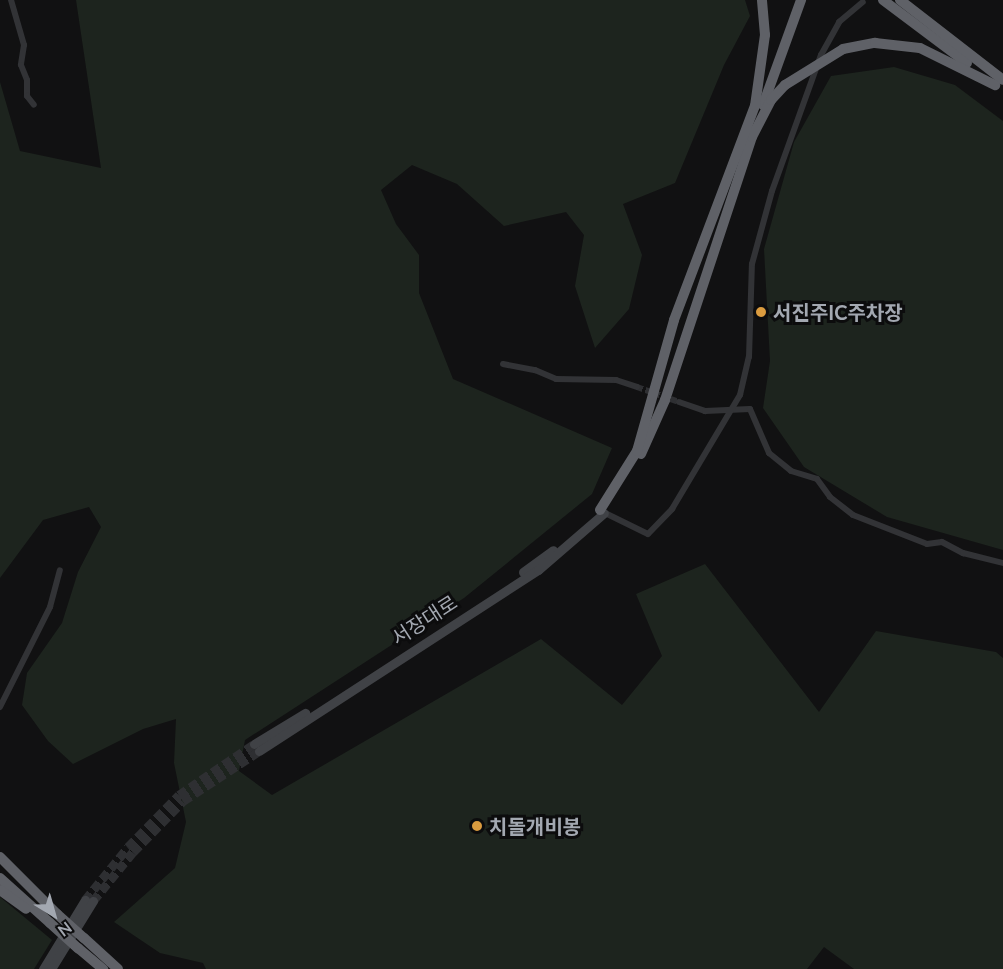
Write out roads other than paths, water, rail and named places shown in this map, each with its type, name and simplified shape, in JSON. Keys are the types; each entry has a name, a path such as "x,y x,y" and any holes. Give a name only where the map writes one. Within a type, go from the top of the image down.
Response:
{"highway":[{"path":"755,106 765,34 762,0"},
{"path":"602,511 637,451 674,320 794,0"},
{"path":"602,511 642,453 665,400 752,136 801,0"},
{"path":"883,0 1000,86"},
{"path":"900,0 1000,86"},
{"path":"752,136 771,100 785,85 843,49 875,43 920,48 1000,86"},
{"path":"0,857 78,948 103,969"},
{"path":"0,866 53,918"},
{"path":"0,878 84,938 118,969"},
{"path":"0,890 53,918"}],"street":[{"path":"11,0 24,45 21,65 27,80 27,96 34,105"},
{"path":"602,511 648,534 672,509 740,395 749,357 752,264 772,191 821,55 839,22 863,2"},
{"path":"503,364 535,370 556,379 616,380 637,387"},
{"path":"679,402 705,411 750,409 769,453 791,471 817,479 830,497 853,515 927,544 942,542 963,553 1003,563"},
{"name":"서장대로","path":"256,748 533,566 602,511"},
{"path":"0,707 50,607 60,570"},
{"path":"43,969 89,901 51,969"}],"tunnel":[{"path":"637,387 679,402"},
{"path":"85,900 128,847 179,795 254,744"},
{"path":"93,901 133,852 183,801 259,751"}],"place":[{"name":"서진주IC주차장","path":"761,312"},
{"name":"치돌개비봉","path":"477,826"}]}
